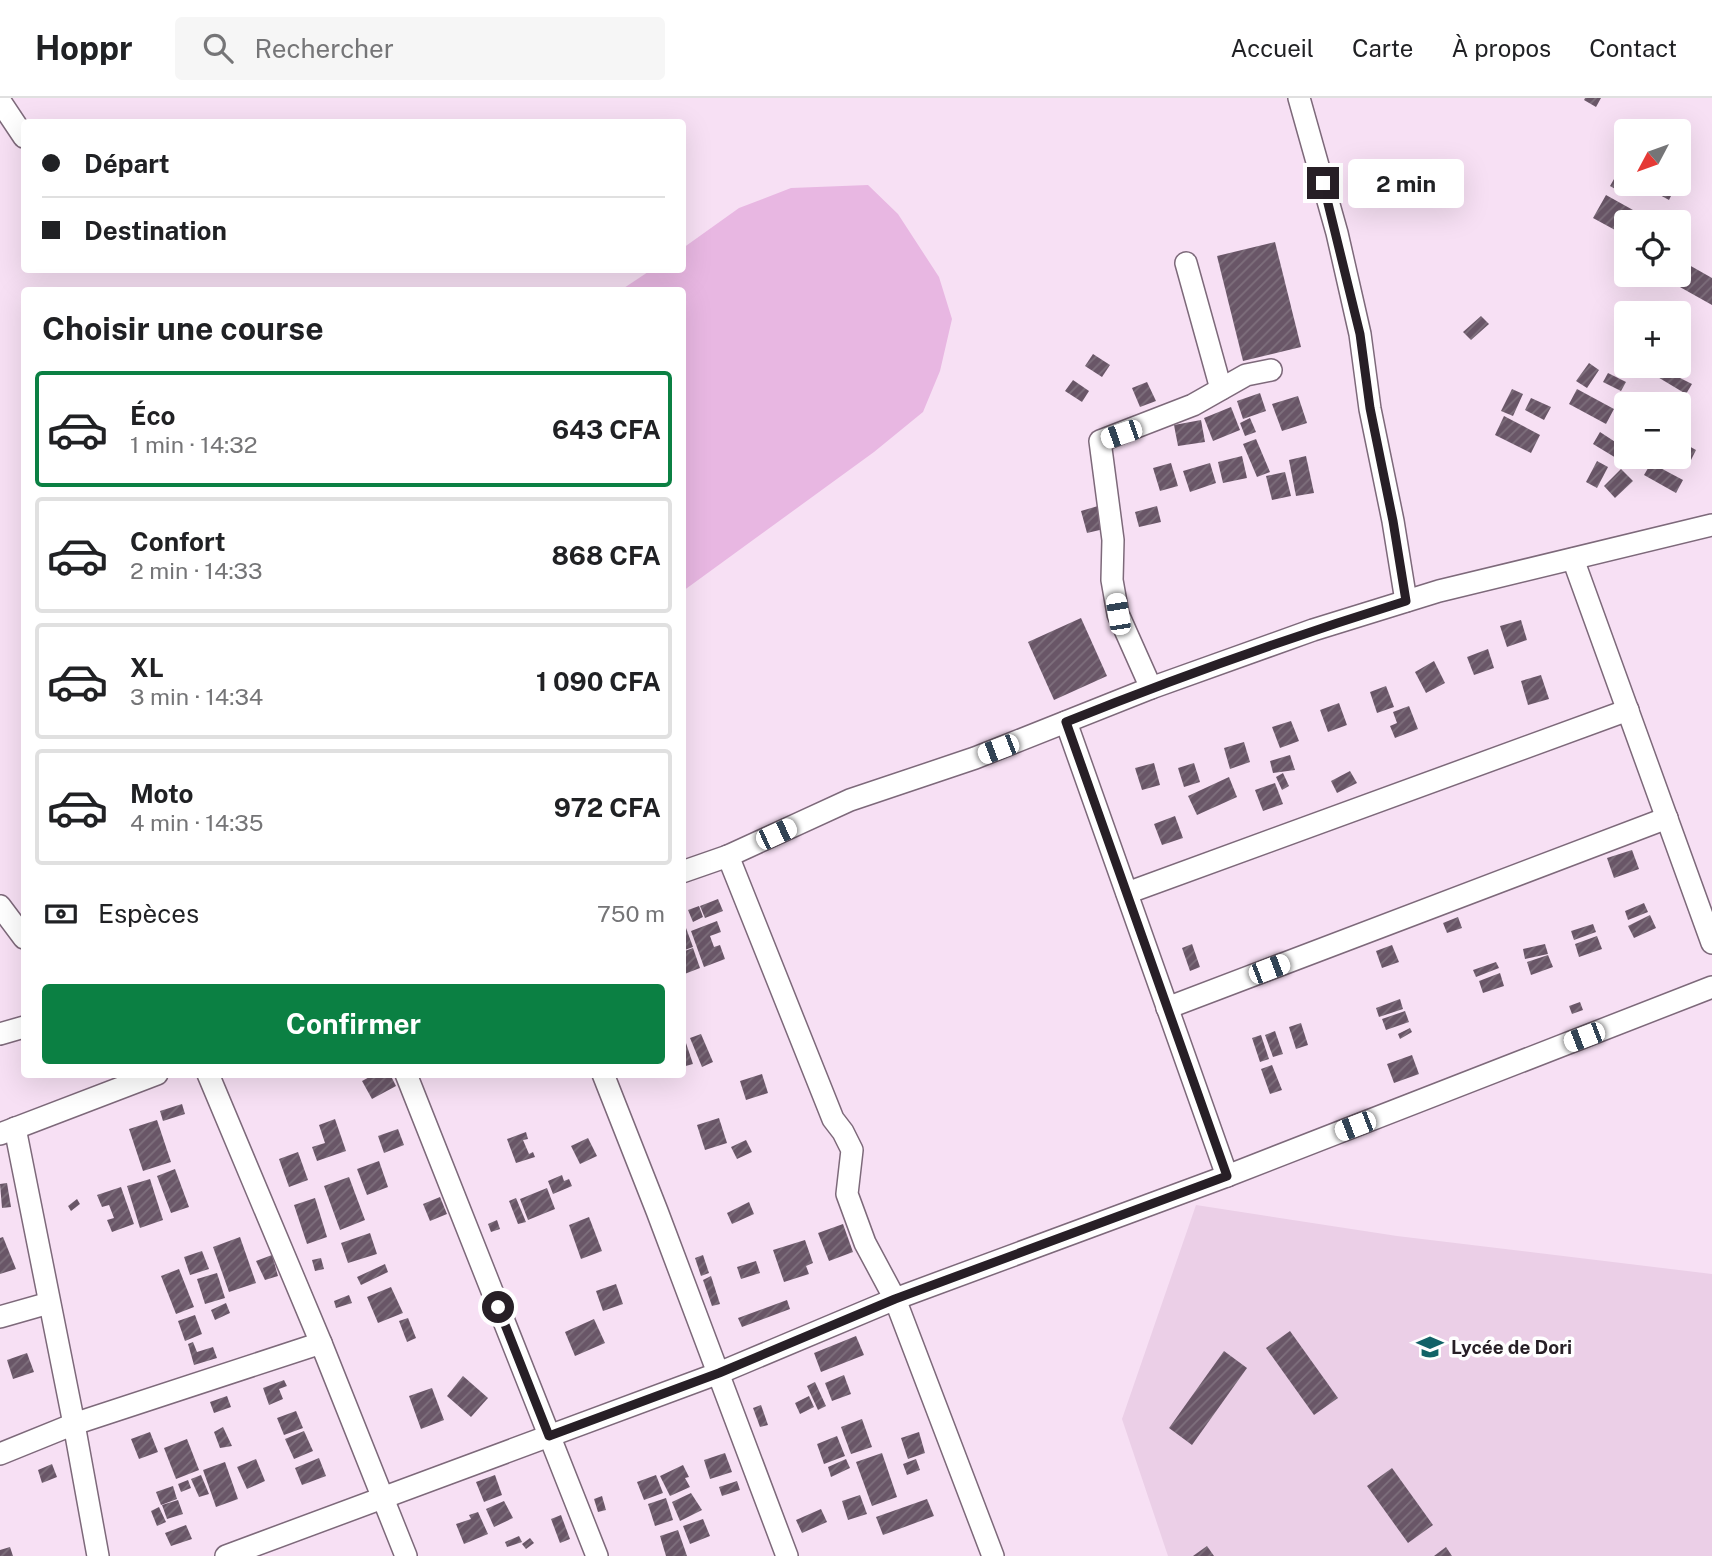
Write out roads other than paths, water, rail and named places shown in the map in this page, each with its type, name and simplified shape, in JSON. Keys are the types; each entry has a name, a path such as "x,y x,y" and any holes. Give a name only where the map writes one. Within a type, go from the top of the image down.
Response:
{"street":[{"path":"1299,98 1337,233 1360,334 1370,408 1406,601"},
{"path":"0,101 21,132"},
{"path":"1186,263 1221,389"},
{"path":"1151,688 1118,614 1112,580 1113,540 1100,442 1193,405 1246,375 1271,370"},
{"path":"686,871 728,856 850,800 975,758 1151,688 1313,630 1439,591 1712,525"},
{"path":"1573,559 1712,943"},
{"path":"1127,892 1628,710"},
{"path":"1066,722 1227,1176"},
{"path":"1167,1008 1667,818"},
{"path":"728,856 833,1119 852,1150 847,1195 865,1243 895,1299 993,1556"},
{"path":"0,906 21,934"},
{"path":"226,1556 719,1373 895,1299 1227,1176 1712,987"},
{"path":"0,1034 21,1028"},
{"path":"98,1556 75,1424 8,1131 147,1078"},
{"path":"210,1078 321,1343 405,1556"},
{"path":"408,1078 597,1556"},
{"path":"605,1078 787,1556"},
{"path":"0,1317 49,1303"},
{"path":"0,1454 75,1424 321,1343"}],"place":[{"name":"Lycée de Dori","path":"1430,1347"}]}
